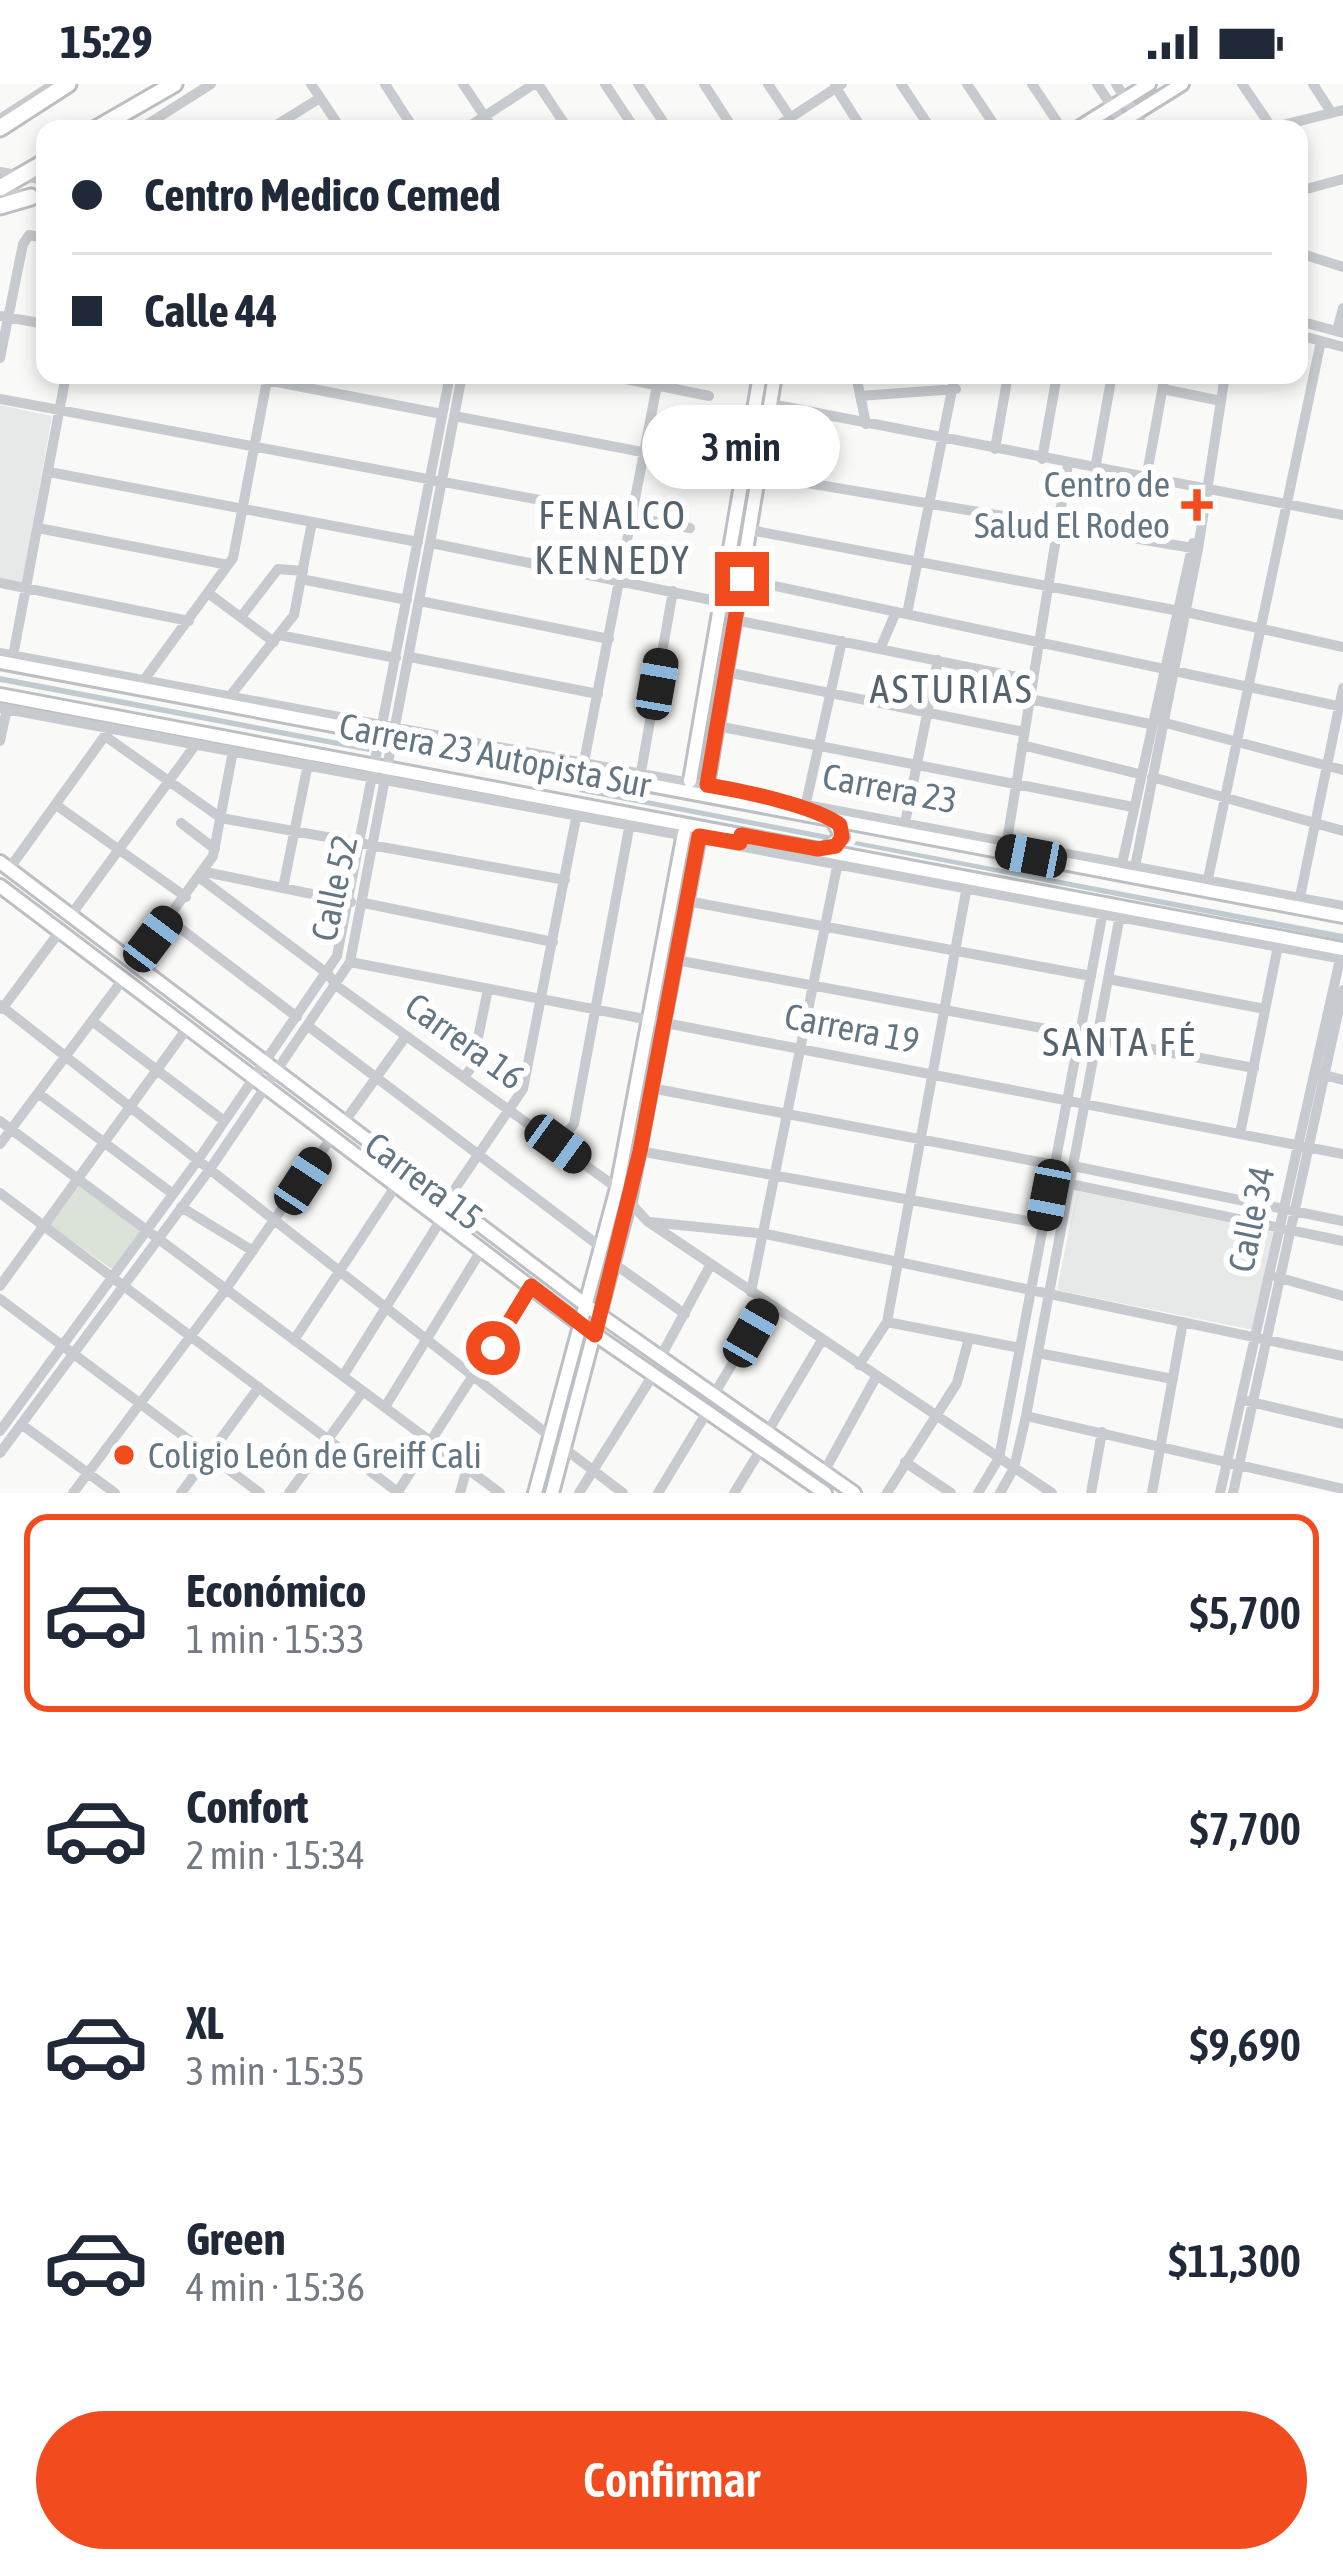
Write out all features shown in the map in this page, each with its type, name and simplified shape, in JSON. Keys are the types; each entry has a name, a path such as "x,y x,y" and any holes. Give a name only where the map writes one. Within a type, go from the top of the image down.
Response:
{"highway":[{"path":"0,128 68,84"},
{"path":"112,120 174,84"},
{"path":"0,190 20,177 36,179"},
{"path":"0,210 36,184"}],"main road":[{"path":"1092,120 1149,84"},
{"path":"1128,120 1182,84"},
{"path":"689,782 752,418 771,384"},
{"path":"707,785 774,384"},
{"path":"752,418 769,421"},
{"name":"Carrera 23 Autopista Sur","path":"5,657 46,670 251,705 314,721 643,776 740,800 800,806 824,816 905,827 1299,902 1343,916"},
{"path":"34,659 46,670"},
{"name":"Carrera 23 Autopista Sur","path":"0,695 201,741 818,849 1342,956"},
{"path":"702,704 720,708"},
{"path":"301,710 314,721"},
{"path":"580,809 566,785 585,768"},
{"path":"740,800 764,795 800,806"},
{"path":"818,849 836,846 842,837 840,825 824,816"},
{"path":"552,1493 640,1151 684,833"},
{"path":"535,1493 602,1248 656,1021 676,960 699,836"},
{"name":"Carrera 15","path":"4,865 587,1306 854,1493"},
{"name":"Carrera 15","path":"0,886 582,1326 817,1491"}],"street":[{"path":"0,118 54,84"},
{"path":"162,120 211,84"},
{"path":"311,84 334,120"},
{"path":"385,84 408,120"},
{"path":"463,84 486,120"},
{"path":"479,120 536,84 562,120"},
{"path":"605,84 629,120"},
{"path":"638,84 662,120"},
{"path":"704,84 727,120"},
{"path":"768,84 792,120"},
{"path":"901,84 925,120"},
{"path":"967,84 991,120"},
{"path":"1032,84 1056,120"},
{"path":"1097,84 1121,120"},
{"path":"1116,84 1126,99 1123,120"},
{"path":"1242,84 1264,120"},
{"path":"1301,120 1337,111 1313,84"},
{"path":"797,120 837,85 857,120"},
{"path":"285,120 320,98"},
{"path":"0,172 20,177"},
{"path":"1308,188 1343,179"},
{"path":"0,190 36,181"},
{"path":"0,358 15,274 29,236 36,237"},
{"path":"1308,256 1343,267"},
{"path":"0,272 15,274"},
{"path":"1308,323 1340,332 1343,308"},
{"path":"4,316 36,322"},
{"path":"1308,337 1343,347"},
{"path":"1208,879 1322,341"},
{"path":"64,384 26,588 5,657 230,696 251,705 301,710 389,730"},
{"path":"144,680 228,565 267,384"},
{"path":"297,384 700,463"},
{"name":"Calle 52","path":"298,1027 337,986 350,962 448,415 450,384"},
{"name":"Calle 52","path":"448,415 459,384"},
{"path":"585,768 657,384"},
{"path":"671,384 710,396"},
{"path":"858,384 866,424"},
{"path":"860,396 942,384"},
{"path":"880,649 902,613 918,562 956,384"},
{"path":"995,449 1006,384"},
{"path":"1042,459 1055,384"},
{"path":"1095,469 1110,384"},
{"path":"1146,478 1164,384"},
{"path":"1170,384 1221,401"},
{"path":"1128,869 1224,384"},
{"path":"0,399 690,528"},
{"path":"771,404 1343,514"},
{"path":"1006,841 1068,464"},
{"path":"49,472 721,602"},
{"path":"760,475 1194,546"},
{"path":"230,696 294,615 312,522"},
{"path":"38,528 228,565"},
{"path":"750,530 1180,611 1343,647"},
{"path":"241,617 278,569 609,639"},
{"path":"742,579 1341,707"},
{"path":"0,583 189,621"},
{"path":"673,591 643,776 764,795"},
{"path":"208,593 276,638 598,694"},
{"path":"735,620 1033,680"},
{"path":"800,806 819,746 842,641"},
{"path":"905,827 938,660"},
{"path":"726,672 928,712 1343,831"},
{"path":"1299,902 1343,688"},
{"path":"1030,699 1156,723 1343,770"},
{"path":"0,741 4,709 107,732 201,741 308,764 381,772"},
{"path":"717,726 1133,807"},
{"path":"107,732 221,818 565,880"},
{"path":"4,865 56,805 107,732"},
{"path":"71,915 201,741"},
{"path":"134,963 202,875 215,850 233,751"},
{"path":"283,888 308,764"},
{"path":"1128,869 1133,807 1146,775"},
{"path":"56,805 185,897"},
{"name":"Carrera 23","path":"800,806 1006,841 1128,869 1208,879 1299,902 1343,906"},
{"path":"448,1199 523,1089 580,809 630,823 740,839 838,862 897,868 967,886 1342,956"},
{"path":"558,1144 574,1124 630,823"},
{"path":"182,824 215,850"},
{"path":"752,1292 838,862"},
{"path":"202,875 553,942"},
{"name":"Carrera 16","path":"202,875 337,986 617,1188 646,1221 1052,1493"},
{"path":"859,1365 887,1322 967,886"},
{"path":"687,901 1091,976"},
{"name":"Calle 52","path":"152,1234 181,1207 210,1169 260,1080 298,1027 328,974 357,903"},
{"path":"1000,1493 1014,1468 1026,1416 1070,1184 1079,1035 1103,912"},
{"path":"978,1493 999,1458 1055,1165 1097,1039 1120,915"},
{"path":"168,919 298,1027 376,1078 602,1248"},
{"path":"60,931 1,1008 551,1437"},
{"path":"1240,1134 1278,946"},
{"name":"Calle 34","path":"1233,1493 1234,1462 1342,956"},
{"path":"676,960 1079,1035"},
{"name":"Carrera 19","path":"350,962 1343,1154"},
{"path":"0,1144 5,1125 38,1094 124,978"},
{"path":"1108,979 1265,1010"},
{"path":"464,1077 472,1066 488,989"},
{"name":"Calle 34","path":"1319,1074 1343,990"},
{"path":"92,1021 224,1120"},
{"path":"0,1286 188,1027"},
{"path":"345,1121 406,1036"},
{"path":"1097,1039 1254,1069"},
{"path":"1319,1074 1343,1080"},
{"name":"Calle 52","path":"0,1431 68,1350 152,1234 173,1194 224,1120 260,1080"},
{"path":"651,1088 1055,1165"},
{"path":"38,1094 173,1194"},
{"path":"5,1125 500,1493"},
{"path":"73,1493 192,1336 332,1137"},
{"path":"640,1151 1044,1224"},
{"path":"1073,1166 1343,1221"},
{"path":"294,1340 397,1184"},
{"path":"1070,1184 1343,1241"},
{"path":"0,1193 398,1493 531,1286"},
{"path":"181,1207 253,1251"},
{"path":"343,1376 442,1218"},
{"path":"646,1221 766,1234 1343,1356"},
{"path":"385,1407 430,1342 482,1250"},
{"path":"613,1263 685,1314"},
{"path":"660,1358 711,1264"},
{"path":"1275,1276 1343,1296"},
{"path":"0,1299 260,1493"},
{"path":"713,1396 768,1304"},
{"path":"887,1322 1020,1348"},
{"path":"1152,1493 1184,1322"},
{"path":"886,1493 957,1383 969,1338"},
{"path":"767,1433 822,1340"},
{"path":"1038,1353 1173,1379"},
{"path":"579,1493 653,1375"},
{"path":"824,1472 876,1377"},
{"path":"182,1493 259,1388"},
{"path":"289,1493 363,1391"},
{"path":"1247,1401 1343,1424"},
{"path":"658,1493 707,1412"},
{"path":"11,1416 115,1493"},
{"name":"Calle 52","path":"0,1453 11,1416"},
{"path":"1026,1416 1234,1462 1306,1487 1343,1489"},
{"path":"1091,1493 1102,1432"},
{"path":"565,1449 623,1493"},
{"path":"734,1493 760,1449"},
{"path":"904,1462 950,1493"},
{"name":"Calle 34","path":"1220,1493 1234,1462"},
{"path":"460,1493 466,1468"}],"shaded area":[{"path":"0,405 52,416 22,584 0,579"},
{"path":"0,676 370,747 369,752 0,682"},
{"path":"580,787 833,836 832,841 579,792"},
{"path":"856,841 1343,934 1343,940 854,845"},
{"path":"80,1185 141,1231 113,1270 50,1225"},
{"path":"1077,1191 1273,1232 1253,1330 1057,1290"}],"place":[{"name":"Centro de Salud El Rodeo","path":"1197,505"},
{"name":"Coligio León de Greiff Cali","path":"124,1455"}],"district":[{"name":"FENALCO KENNEDY","path":"613,538"},
{"name":"ASTURIAS","path":"952,689"},
{"name":"SANTA FÉ","path":"1120,1042"}],"route":[{"path":"493,1348 531,1286 595,1335 640,1151 699,836 740,843 741,835 818,849 830,849 842,837 840,825 824,816 794,810 771,796 707,785 742,579"}]}
